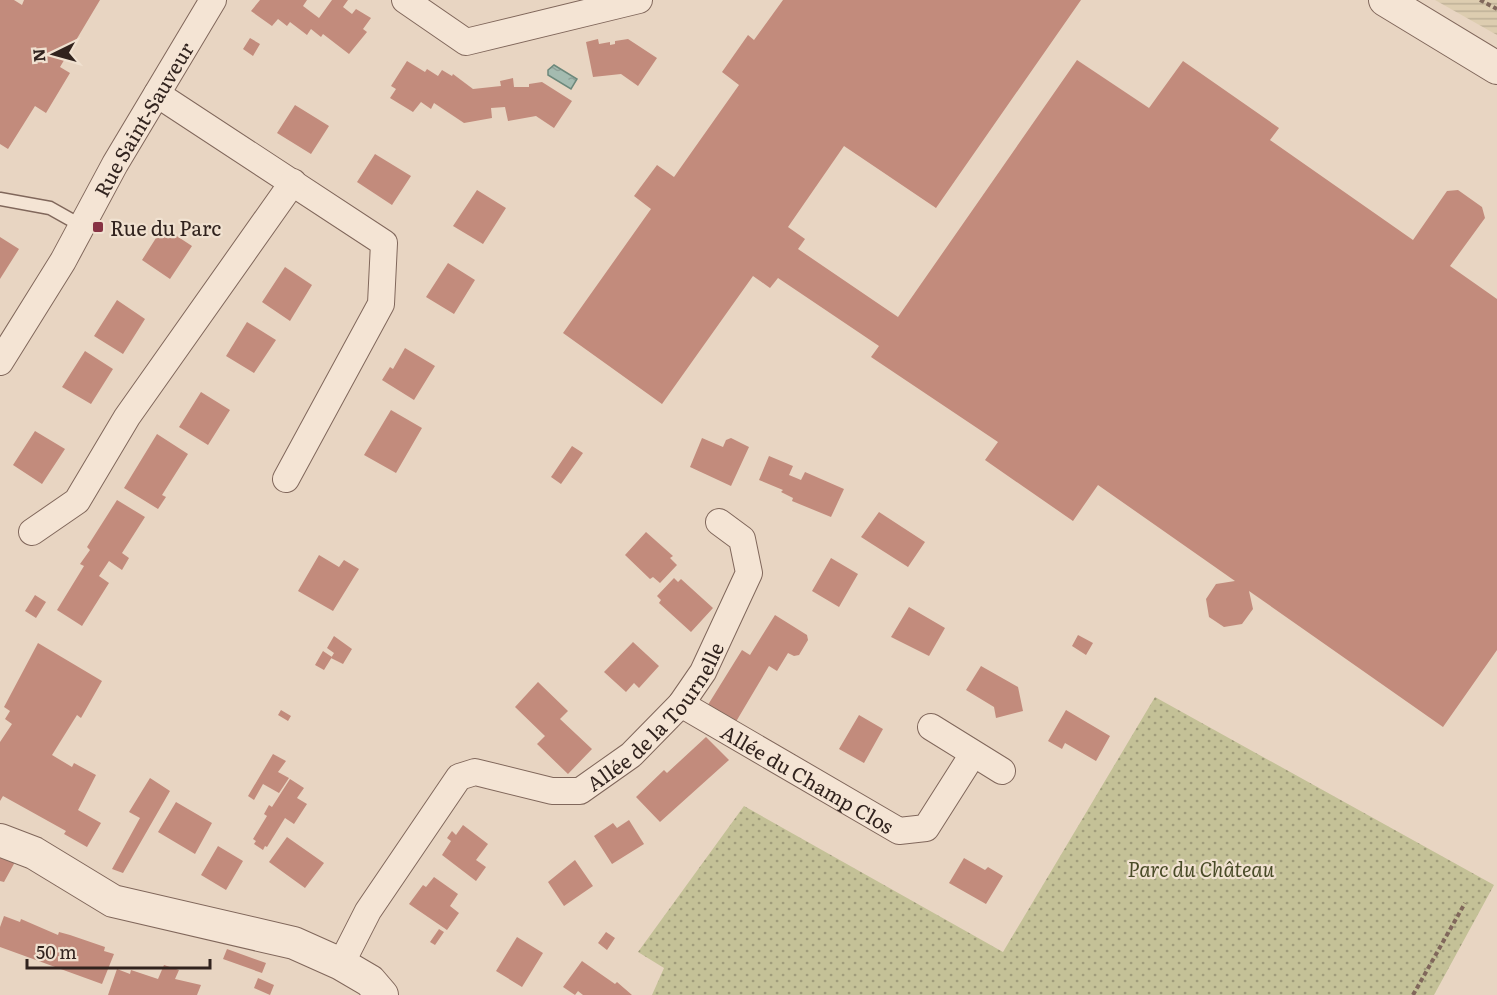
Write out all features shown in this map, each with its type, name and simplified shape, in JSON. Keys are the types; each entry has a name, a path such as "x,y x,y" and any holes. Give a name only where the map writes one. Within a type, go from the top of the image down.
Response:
{"street":[{"name":"Rue Saint-Sauveur","path":"0,362 63,261 213,0"},
{"path":"405,0 466,42 639,0"},
{"path":"1384,0 1497,68"},
{"path":"157,94 384,243 381,304 285,479"},
{"path":"32,532 77,501 127,417 293,182"},
{"name":"Allée de la Tournelle","path":"341,964 368,911 459,777 475,772 552,791 580,791 631,755 681,704 703,672 749,573 742,539 719,522"},
{"name":"Allée du Champ Clos","path":"681,704 899,831 926,828 973,754"},
{"path":"931,727 1002,771"},
{"path":"0,840 34,853 113,901 294,943 341,964 370,981 382,995"}],"lane":[{"path":"0,199 50,208 82,226"}],"path":[{"path":"1480,0 1497,9"},
{"path":"1413,995 1465,903"}],"shaded area":[{"path":"1435,0 1497,0 1497,35"}],"green space":[{"name":"Parc du Château","path":"1155,697 1494,885 1434,995 652,995 664,968 638,952 744,806 1003,952"}],"water":[{"path":"554,65 577,79 571,89 548,75 548,70"}],"building":[{"path":"0,0 14,0 22,5 24,0 100,0 60,67 70,73 46,113 35,106 8,149 0,144"},
{"path":"260,0 307,0 303,6 319,18 332,0 348,0 343,7 352,14 356,9 371,18 363,29 367,32 349,54 323,34 321,37 311,29 307,35 290,22 287,26 278,19 272,26 251,11"},
{"path":"783,0 1081,0 936,208 844,146 788,227 805,239 798,249 898,317 1077,60 1149,108 1183,61 1279,128 1270,140 1413,240 1447,191 1458,190 1482,207 1485,218 1450,266 1497,299 1497,650 1443,727 1249,591 1253,609 1242,624 1224,627 1209,617 1206,599 1216,584 1235,581 1098,485 1073,521 985,460 998,442 871,357 879,346 778,278 770,288 753,276 662,404 563,333 651,209 634,196 657,165 674,177 739,85 722,72 748,35 754,40"},
{"path":"250,38 260,44 253,56 243,49"},
{"path":"598,39 599,44 610,42 610,45 615,44 615,41 628,39 657,58 638,86 621,74 593,77 586,42"},
{"path":"407,61 425,72 427,69 438,76 442,70 452,76 453,74 473,89 501,86 500,81 513,78 514,87 529,87 529,84 542,82 572,101 554,128 536,116 508,121 505,107 491,108 492,118 464,123 434,103 431,109 421,102 413,112 390,98 396,89 391,86"},
{"path":"295,105 329,126 311,154 277,133"},
{"path":"375,154 411,176 392,205 357,182"},
{"path":"477,190 506,208 483,244 453,226"},
{"path":"163,227 192,246 170,279 142,260"},
{"path":"0,237 19,249 0,279"},
{"path":"448,263 475,280 454,314 426,297"},
{"path":"285,267 312,285 290,321 262,302"},
{"path":"117,300 145,319 123,354 94,336"},
{"path":"247,322 276,340 254,373 226,356"},
{"path":"405,348 435,366 414,400 382,380 390,367 393,369"},
{"path":"85,351 113,369 91,404 62,387"},
{"path":"201,392 230,410 208,445 179,427"},
{"path":"391,410 422,428 396,473 364,455"},
{"path":"35,431 65,449 42,484 13,465"},
{"path":"157,434 188,454 162,495 166,497 158,509 124,488"},
{"path":"702,438 723,447 726,440 731,438 749,447 731,486 690,467"},
{"path":"572,446 583,453 561,484 551,477"},
{"path":"769,456 793,466 789,475 801,480 805,472 844,489 831,517 792,501 793,498 781,492 783,490 759,480"},
{"path":"117,500 145,517 122,553 129,558 122,570 109,561 99,576 109,583 82,626 57,610 84,566 80,564 90,550 87,547"},
{"path":"879,512 925,542 908,567 861,537"},
{"path":"646,532 673,556 670,558 677,565 660,583 653,577 650,579 625,555"},
{"path":"319,555 339,567 344,560 359,569 333,611 298,591"},
{"path":"831,558 858,574 839,607 812,591"},
{"path":"674,578 678,582 681,579 713,608 691,632 659,603 661,600 657,596"},
{"path":"35,595 46,602 36,618 25,611"},
{"path":"909,607 945,628 929,656 891,637"},
{"path":"775,615 807,635 808,640 799,655 794,656 788,653 777,671 769,666 734,725 706,708 742,650 750,655"},
{"path":"1078,635 1093,643 1086,655 1072,646"},
{"path":"334,636 352,649 343,664 331,658 334,653 327,648"},
{"path":"633,642 659,666 639,688 634,683 626,692 604,672"},
{"path":"38,643 102,681 81,718 77,715 52,755 72,767 74,763 96,775 78,810 101,823 87,847 64,834 66,831 3,796 0,801 0,742 12,724 5,719 10,711 4,707"},
{"path":"323,651 332,657 324,670 315,665"},
{"path":"981,666 1018,687 1023,711 996,718 994,707 966,690"},
{"path":"538,682 568,711 560,719 592,749 568,774 537,744 545,736 515,707"},
{"path":"281,710 291,716 288,721 278,715"},
{"path":"1066,710 1110,736 1096,761 1065,743 1062,749 1048,741"},
{"path":"859,715 883,729 864,763 839,749"},
{"path":"706,737 729,760 660,822 636,797 664,770 667,773"},
{"path":"273,754 286,761 278,772 289,778 279,793 263,784 254,800 248,796"},
{"path":"150,778 170,791 123,873 112,869 140,818 129,812"},
{"path":"290,779 304,788 297,798 307,804 294,824 285,818 263,850 254,844 256,841 253,839 267,816 264,814 269,805 272,807"},
{"path":"176,802 212,823 195,854 158,832"},
{"path":"629,820 644,844 612,864 594,836 613,823 617,828"},
{"path":"463,825 488,844 476,860 486,867 476,881 442,855 451,841 447,838 452,831 456,835"},
{"path":"287,837 324,863 305,888 269,862"},
{"path":"218,846 243,861 226,890 201,875"},
{"path":"0,856 15,862 4,882 0,881"},
{"path":"964,858 985,870 988,867 1003,876 986,904 949,883"},
{"path":"575,860 593,886 564,906 548,882"},
{"path":"434,877 458,894 450,906 459,913 447,930 409,904 423,885 426,887"},
{"path":"4,916 20,922 21,919 58,935 59,932 105,947 104,951 114,954 102,984 0,947 0,927"},
{"path":"439,929 444,932 435,945 430,942"},
{"path":"606,932 615,938 607,950 598,943"},
{"path":"517,937 543,953 522,987 496,971"},
{"path":"227,949 266,963 262,973 223,959"},
{"path":"582,961 615,984 617,982 632,995 583,995 578,991 575,995 563,987"},
{"path":"164,965 179,970 175,979 201,985 197,995 108,995 117,969 130,974 131,970 158,979"},
{"path":"258,978 274,985 270,995 254,988"}],"place":[{"name":"Rue du Parc","path":"98,227"}]}
